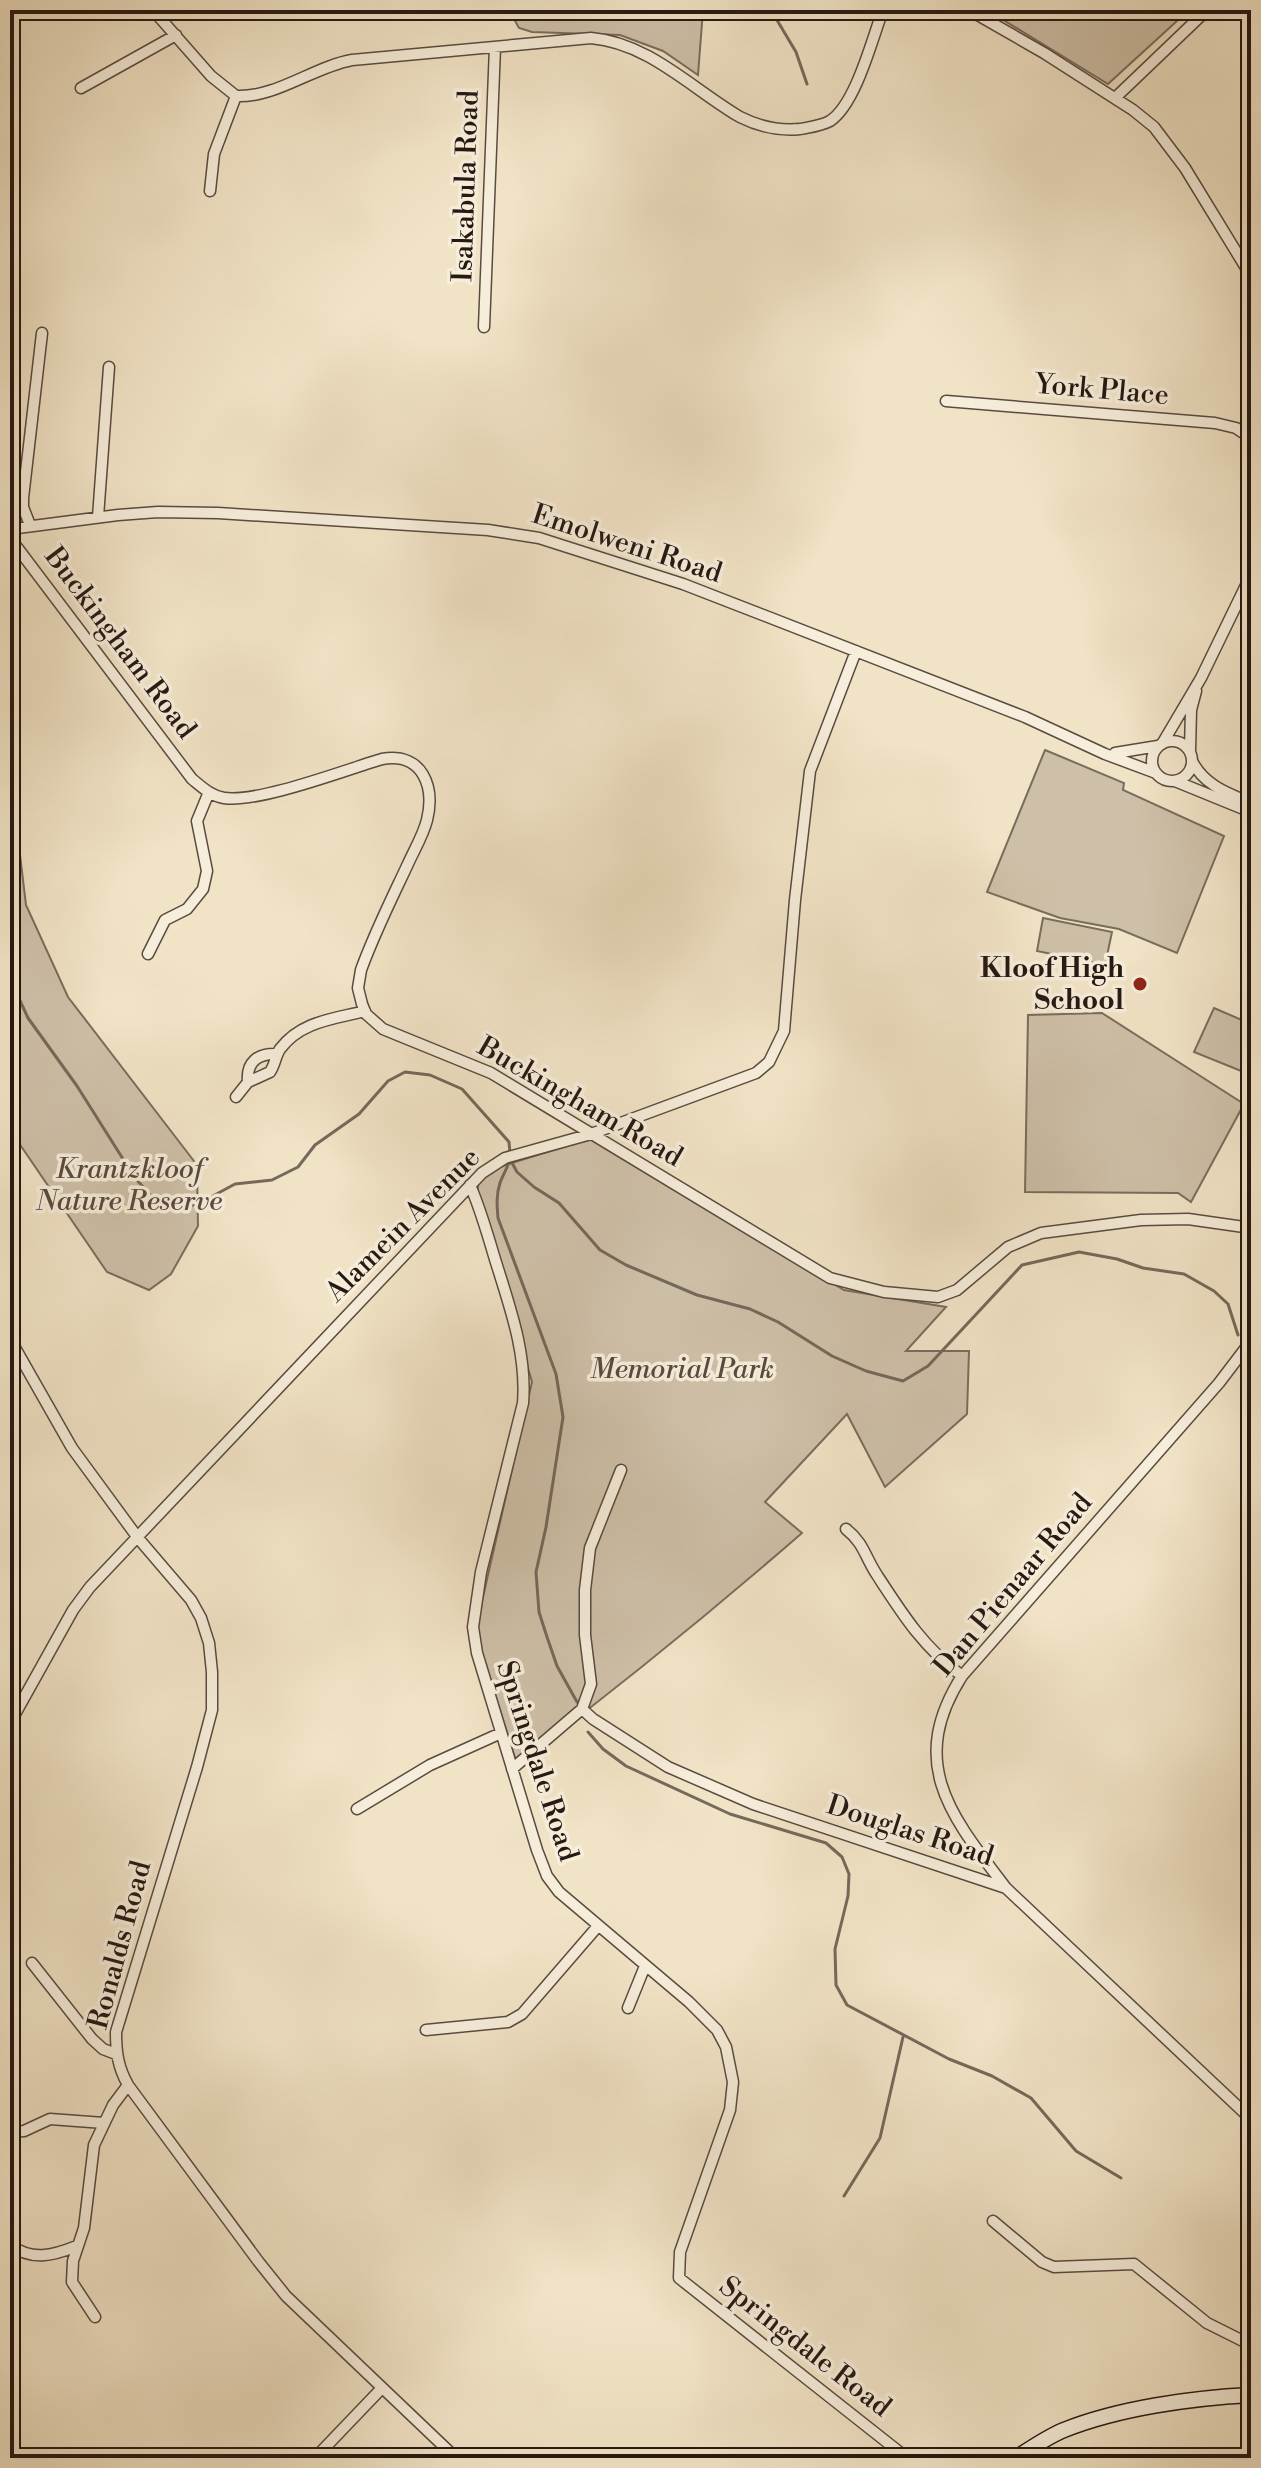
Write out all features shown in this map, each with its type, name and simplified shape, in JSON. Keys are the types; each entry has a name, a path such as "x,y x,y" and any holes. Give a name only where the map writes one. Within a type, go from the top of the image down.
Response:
{"main road":[{"path":"1016,2458 1064,2430 1117,2415 1251,2395"}],"street":[{"path":"153,10 211,76 236,96 259,95 327,65 352,60 591,38 625,45 649,57 752,123 789,130 817,126 839,113 856,81 883,10"},
{"path":"969,10 984,16 1115,98 1154,127 1168,144 1251,276"},
{"path":"1115,98 1207,10"},
{"path":"81,88 176,35"},
{"name":"Isakabula Road","path":"484,327 495,47"},
{"path":"210,191 214,154 236,96"},
{"path":"30,525 23,498 42,333"},
{"path":"98,517 109,367"},
{"name":"York Place","path":"946,401 1215,423 1236,428 1251,438"},
{"name":"Emolweni Road","path":"10,529 158,512 503,531 559,544 683,584 1025,717 1105,754 1156,773"},
{"name":"Buckingham Road","path":"10,538 192,779 209,792"},
{"path":"1251,575 1201,678 1153,755 1156,773 1163,779 1251,812"},
{"name":"Alamein Avenue","path":"10,1723 73,1610 90,1587 470,1185 509,1157 591,1134 756,1073 769,1062 784,1031 788,1009 795,900 810,771 856,651"},
{"path":"1175,781 1189,772 1191,710 1201,678"},
{"path":"1105,754 1127,753 1179,742 1200,774 1211,784 1251,803"},
{"path":"148,954 165,920 187,909 203,889 207,871 197,821 209,792 222,798 252,797 396,757 407,760 425,776 430,792 426,824 361,970 359,994 365,1011 315,1023 286,1043 277,1054 274,1069 248,1082 236,1097"},
{"name":"Buckingham Road","path":"365,1011 383,1029 476,1066 830,1278 859,1288 914,1297 938,1297 957,1290 1008,1247 1041,1233 1141,1220 1188,1219 1251,1228"},
{"path":"248,1082 247,1073 252,1061 263,1055 277,1054"},
{"name":"Springdale Road","path":"470,1185 479,1205 516,1331 524,1382 523,1403 481,1572 473,1627 477,1653 547,1876 559,1892 689,2002 717,2030 726,2047 732,2073 730,2110 680,2252 679,2278 907,2458"},
{"name":"Ronalds Road","path":"10,1339 62,1433 138,1538 191,1600 209,1643 212,1710 116,2032 120,2070 128,2085 286,2296 456,2458"},
{"name":"Dan Pienaar Road","path":"1006,1888 949,1808 935,1750 938,1725 946,1700 962,1676 1219,1383 1251,1341"},
{"path":"512,1769 582,1709 591,1684 585,1635 585,1590 590,1548 621,1470"},
{"path":"846,1529 859,1539 870,1564 919,1638 936,1657 962,1676"},
{"name":"Douglas Road","path":"582,1709 668,1767 697,1781 753,1804 1006,1888 1251,2119"},
{"path":"357,1809 430,1765 501,1733"},
{"path":"426,2030 508,2022 522,2014 598,1926"},
{"path":"32,1963 92,2039 103,2049 116,2054"},
{"path":"628,2008 645,1966"},
{"path":"95,2317 72,2282 73,2261 84,2228 94,2145 128,2085"},
{"path":"10,2132 24,2131 50,2119 104,2123"},
{"path":"993,2221 1042,2262 1054,2267 1134,2264 1207,2323 1251,2345"},
{"path":"10,2245 26,2255 37,2257 77,2246"},
{"path":"315,2458 381,2389"}],"green space":[{"path":"509,10 703,10 698,75 663,51 620,35 532,32 519,28"},
{"path":"987,10 1189,10 1108,84"},
{"path":"1045,750 1124,783 1123,790 1224,836 1177,953 1119,929 1060,918 987,892"},
{"name":"Krantzkloof Nature Reserve","path":"10,771 26,905 68,997 197,1165 198,1226 171,1274 149,1290 107,1272 10,1130"},
{"path":"1043,918 1112,932 1105,965 1037,951"},
{"path":"1214,1008 1251,1024 1251,1075 1194,1052"},
{"path":"1102,1013 1244,1104 1191,1202 1178,1193 1025,1192 1028,1015"},
{"name":"Memorial Park","path":"592,1138 844,1290 946,1307 906,1351 969,1351 967,1414 885,1487 847,1414 765,1502 802,1533 662,1651 517,1764 475,1632 532,1382 478,1196 478,1182 483,1172"}],"waterway":[{"path":"771,10 796,52 807,84"},
{"path":"10,979 28,1018 77,1086 135,1178 154,1199 179,1208 198,1204 235,1184 272,1180 298,1167 315,1145 359,1114 388,1081 405,1072 430,1075 462,1089 509,1142 510,1153"},
{"path":"510,1158 499,1187 498,1218 556,1374 563,1417 536,1572 539,1612 557,1666 577,1702"},
{"path":"511,1161 517,1172 534,1187 559,1203 600,1250 626,1265 697,1295 750,1309 778,1322 832,1356 866,1371 903,1381 928,1366 1022,1265 1079,1252 1117,1259 1143,1268 1184,1274 1214,1291 1228,1304 1238,1335"},
{"path":"588,1732 603,1749 626,1766 730,1814 826,1843 842,1857 849,1874 848,1896 835,1949 836,1985 847,2005 1031,2098 1076,2151 1121,2178"},
{"path":"844,2196 880,2138 903,2037"}],"place":[{"name":"Kloof High School","path":"1140,984"}]}
